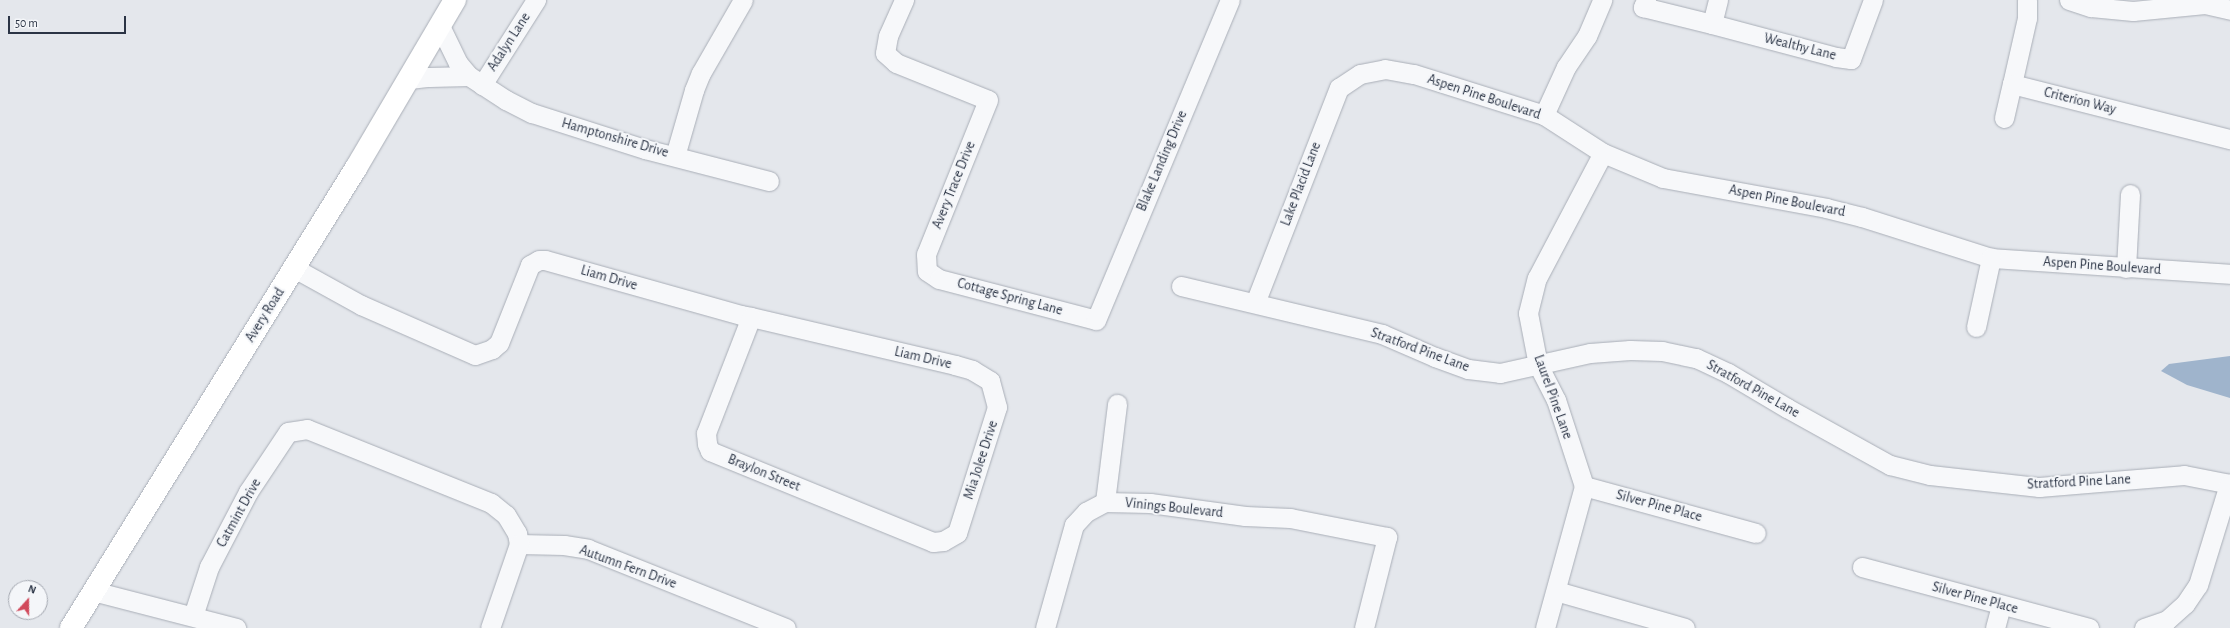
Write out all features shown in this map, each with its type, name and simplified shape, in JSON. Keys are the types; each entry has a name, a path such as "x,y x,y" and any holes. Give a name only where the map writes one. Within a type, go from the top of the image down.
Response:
{"main road":[{"name":"Avery Road","path":"71,628 294,268 409,79 455,0"}],"street":[{"name":"Adalyn Lane","path":"476,80 536,0"},
{"path":"675,156 694,90 701,73 743,0"},
{"name":"Avery Trace Drive","path":"904,0 888,36 885,53 896,63 988,100 926,254 927,271"},
{"path":"1544,115 1566,67 1587,36 1602,0"},
{"name":"Wealthy Lane","path":"1646,0 1643,7 1836,57 1851,59 1873,0"},
{"path":"1712,24 1718,0"},
{"path":"2004,118 2027,18 2027,0"},
{"path":"2069,0 2091,7 2133,11 2205,4 2230,10"},
{"name":"Blake Landing Drive","path":"1096,320 1227,1"},
{"name":"Hamptonshire Drive","path":"440,26 458,63 476,80 506,100 532,113 586,131 769,181"},
{"name":"Aspen Pine Boulevard","path":"1360,74 1385,69 1414,74 1544,115 1603,153 1663,178 1826,208 1862,217 1991,258 2230,274"},
{"name":"Lake Placid Lane","path":"1254,303 1339,88 1360,74"},
{"path":"409,79 476,80"},
{"name":"Criterion Way","path":"2012,84 2230,139"},
{"name":"Laurel Pine Lane","path":"1584,486 1556,400 1538,365 1528,313 1537,278 1603,153"},
{"path":"2126,268 2130,194"},
{"path":"1976,327 1991,258"},
{"name":"Liam Drive","path":"294,268 361,305 475,355 492,349 498,343 530,265 539,260 545,260 751,317 972,370 990,381"},
{"name":"Cottage Spring Lane","path":"927,271 939,279 1096,320"},
{"name":"Stratford Pine Lane","path":"1181,286 1382,334 1435,357 1468,369 1500,373 1590,353 1630,350 1662,351 1696,358 1728,373 1787,408 1890,465 1930,475 2039,487 2184,475 2229,484"},
{"name":"Braylon Street","path":"751,317 706,433 707,444 710,451 933,542 952,537"},
{"name":"Mia Jolee Drive","path":"952,537 957,533 997,407 990,381"},
{"path":"1105,502 1117,404"},
{"name":"Catmint Drive","path":"193,616 209,567 248,492 288,432 307,429 491,504 506,515 517,533 519,544"},
{"path":"2144,628 2167,620 2185,604 2198,585 2229,484"},
{"path":"1545,628 1584,486"},
{"name":"Silver Pine Place","path":"1584,486 1756,533"},
{"name":"Vinings Boulevard","path":"1049,627 1074,525 1086,512 1105,502 1150,503 1245,516 1290,518 1387,538 1364,628"},
{"path":"490,628 519,544"},
{"name":"Autumn Fern Drive","path":"519,544 564,545 588,549 786,628"},
{"name":"Silver Pine Place","path":"1862,567 2001,606 2089,628"},
{"path":"93,591 236,628"},
{"path":"1556,591 1685,628"},
{"path":"1995,628 2001,606"}],"water":[{"path":"2230,356 2230,398 2187,385 2161,371 2169,364"}]}
